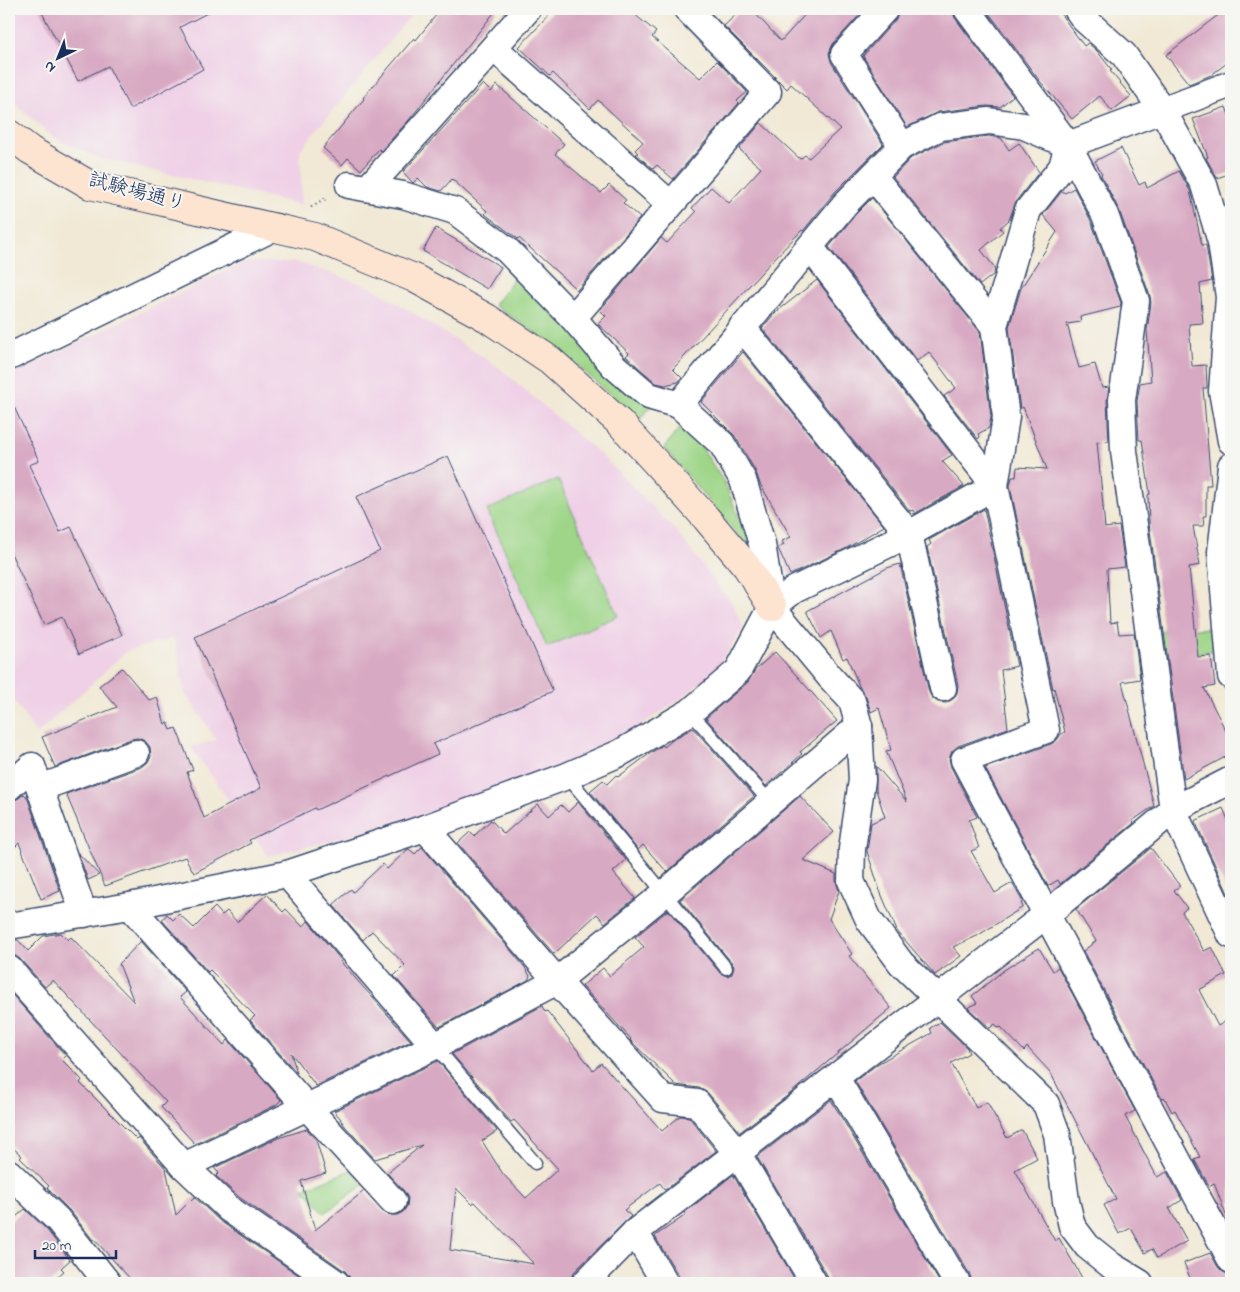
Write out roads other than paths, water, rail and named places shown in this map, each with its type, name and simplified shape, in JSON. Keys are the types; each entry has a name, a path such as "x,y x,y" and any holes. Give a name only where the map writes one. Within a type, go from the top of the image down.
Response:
{"street":[{"path":"528,9 494,48 359,187 403,195 455,211 507,250 573,318 614,366 650,396 679,405 722,444 743,480 762,544 772,607 852,701 859,726 862,780 852,850 851,882 869,920 901,963 1046,1104 1057,1134 1066,1201 1072,1226 1087,1246 1112,1266 1140,1283"},
{"path":"573,318 768,92 687,9"},
{"path":"885,9 844,54 902,146"},
{"path":"967,9 1068,145 1105,215 1136,301 1122,400 1124,451 1173,810 1231,935"},
{"path":"1076,9 1084,19 1124,55 1163,111 1204,185 1221,242 1229,296 1222,391 1231,441"},
{"path":"494,48 670,204"},
{"path":"679,405 845,204 902,146 940,127 989,121 1024,126 1068,145 1231,84"},
{"name":"試験場通り","path":"9,134 30,150 90,185 275,226 315,237 414,278 487,318 550,360 620,423 706,518 747,567 772,607"},
{"path":"1068,145 1062,167 1028,210 994,326 1006,418 995,486 1046,730 964,760 1231,1260"},
{"path":"873,176 994,326"},
{"path":"9,357 275,226"},
{"path":"810,247 995,486"},
{"path":"742,327 908,534 943,688"},
{"path":"1231,466 1221,552 1231,676"},
{"path":"9,926 130,906 287,874 424,828 567,776 620,753 690,712 738,671 772,607 794,590 908,534 995,486"},
{"path":"184,1166 434,1046 557,981 665,893 859,726"},
{"path":"40,788 136,753"},
{"path":"9,787 32,766 84,914"},
{"path":"584,1283 635,1232 1046,915 1173,810 1231,780"},
{"path":"424,828 663,1099 697,1103 738,1154 814,1283"},
{"path":"287,874 434,1046"},
{"path":"130,906 306,1106 393,1201"},
{"path":"9,969 184,1166 228,1209 336,1283"},
{"path":"836,1078 957,1283"},
{"path":"9,1173 58,1220 108,1283"},
{"path":"635,1232 665,1283"}],"lane":[{"path":"690,712 770,802"},
{"path":"567,776 726,968"},
{"path":"434,1046 535,1163"}]}
